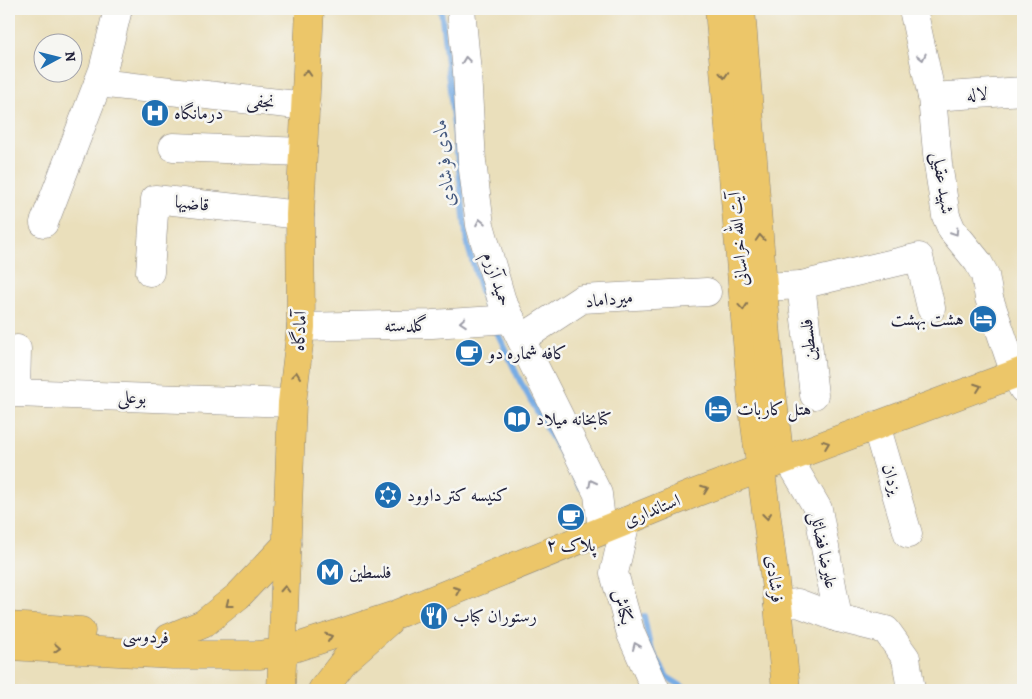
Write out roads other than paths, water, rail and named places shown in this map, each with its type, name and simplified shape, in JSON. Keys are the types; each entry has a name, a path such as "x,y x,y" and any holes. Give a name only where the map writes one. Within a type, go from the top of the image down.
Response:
{"main road":[{"name":"آمادگاه","path":"282,645 292,403 301,327 300,215 310,9"},
{"name":"آیت الله خراسانی","path":"719,9 732,39 763,287 776,462"},
{"name":"آیت الله خراسانی","path":"741,9 732,39 752,401 776,462"},
{"name":"استانداری","path":"282,645 396,615 614,525 776,462 876,425 1021,378"},
{"name":"فرشادی","path":"776,462 778,605 786,690"},
{"path":"169,638 203,624 238,596 287,544"},
{"path":"322,690 345,660 396,615"},
{"name":"فردوسی","path":"9,626 169,638 259,640 282,645"},
{"path":"281,690 282,645"},
{"name":"فردوسی","path":"9,646 173,655 259,655 282,645"}],"street":[{"path":"44,223 103,70 118,9"},
{"name":"حمید آزرم","path":"461,9 472,162 480,224 502,301 614,525"},
{"name":"شهید عقیلی","path":"913,9 932,97 938,164 946,216 952,230 978,262 985,275 989,298 1021,378"},
{"name":"نجفی","path":"98,83 306,106"},
{"name":"لاله","path":"932,97 1023,91"},
{"path":"174,147 303,152"},
{"name":"قاضیها","path":"150,272 155,199 300,215"},
{"path":"763,287 801,285 919,257 931,308"},
{"name":"فلسطین","path":"801,285 814,395"},
{"name":"میرداماد","path":"516,329 582,299 707,292"},
{"name":"گلدسته","path":"301,327 432,324 516,329"},
{"name":"بوعلی","path":"17,349 16,393 292,403"},
{"name":"یزدان","path":"876,425 908,534"},
{"name":"علیرضا فضائلی","path":"776,462 818,509 838,618"},
{"name":"بکتاش","path":"614,525 614,574 631,634 656,690"},
{"path":"778,605 798,603 838,618 886,630 906,658 911,690"}],"waterway":[{"name":"مادی فرشادی","path":"441,9 467,243 487,311"},
{"name":"مادی فرشادی","path":"497,332 520,381 580,487"},
{"name":"مادی فرشادی","path":"644,616 650,647 667,677 688,690"}],"place":[{"name":"درمانگاه","path":"155,113"},
{"name":"هشت بهشت","path":"983,319"},
{"name":"کافه شماره دو","path":"469,353"},
{"name":"هتل کاربات","path":"718,409"},
{"name":"کتابخانه میلاد","path":"517,419"},
{"name":"کنیسه کتر داوود","path":"388,495"},
{"name":"پلاک ۲","path":"571,517"},
{"name":"فلسطین","path":"330,572"},
{"name":"رستوران کباب","path":"434,616"}]}
